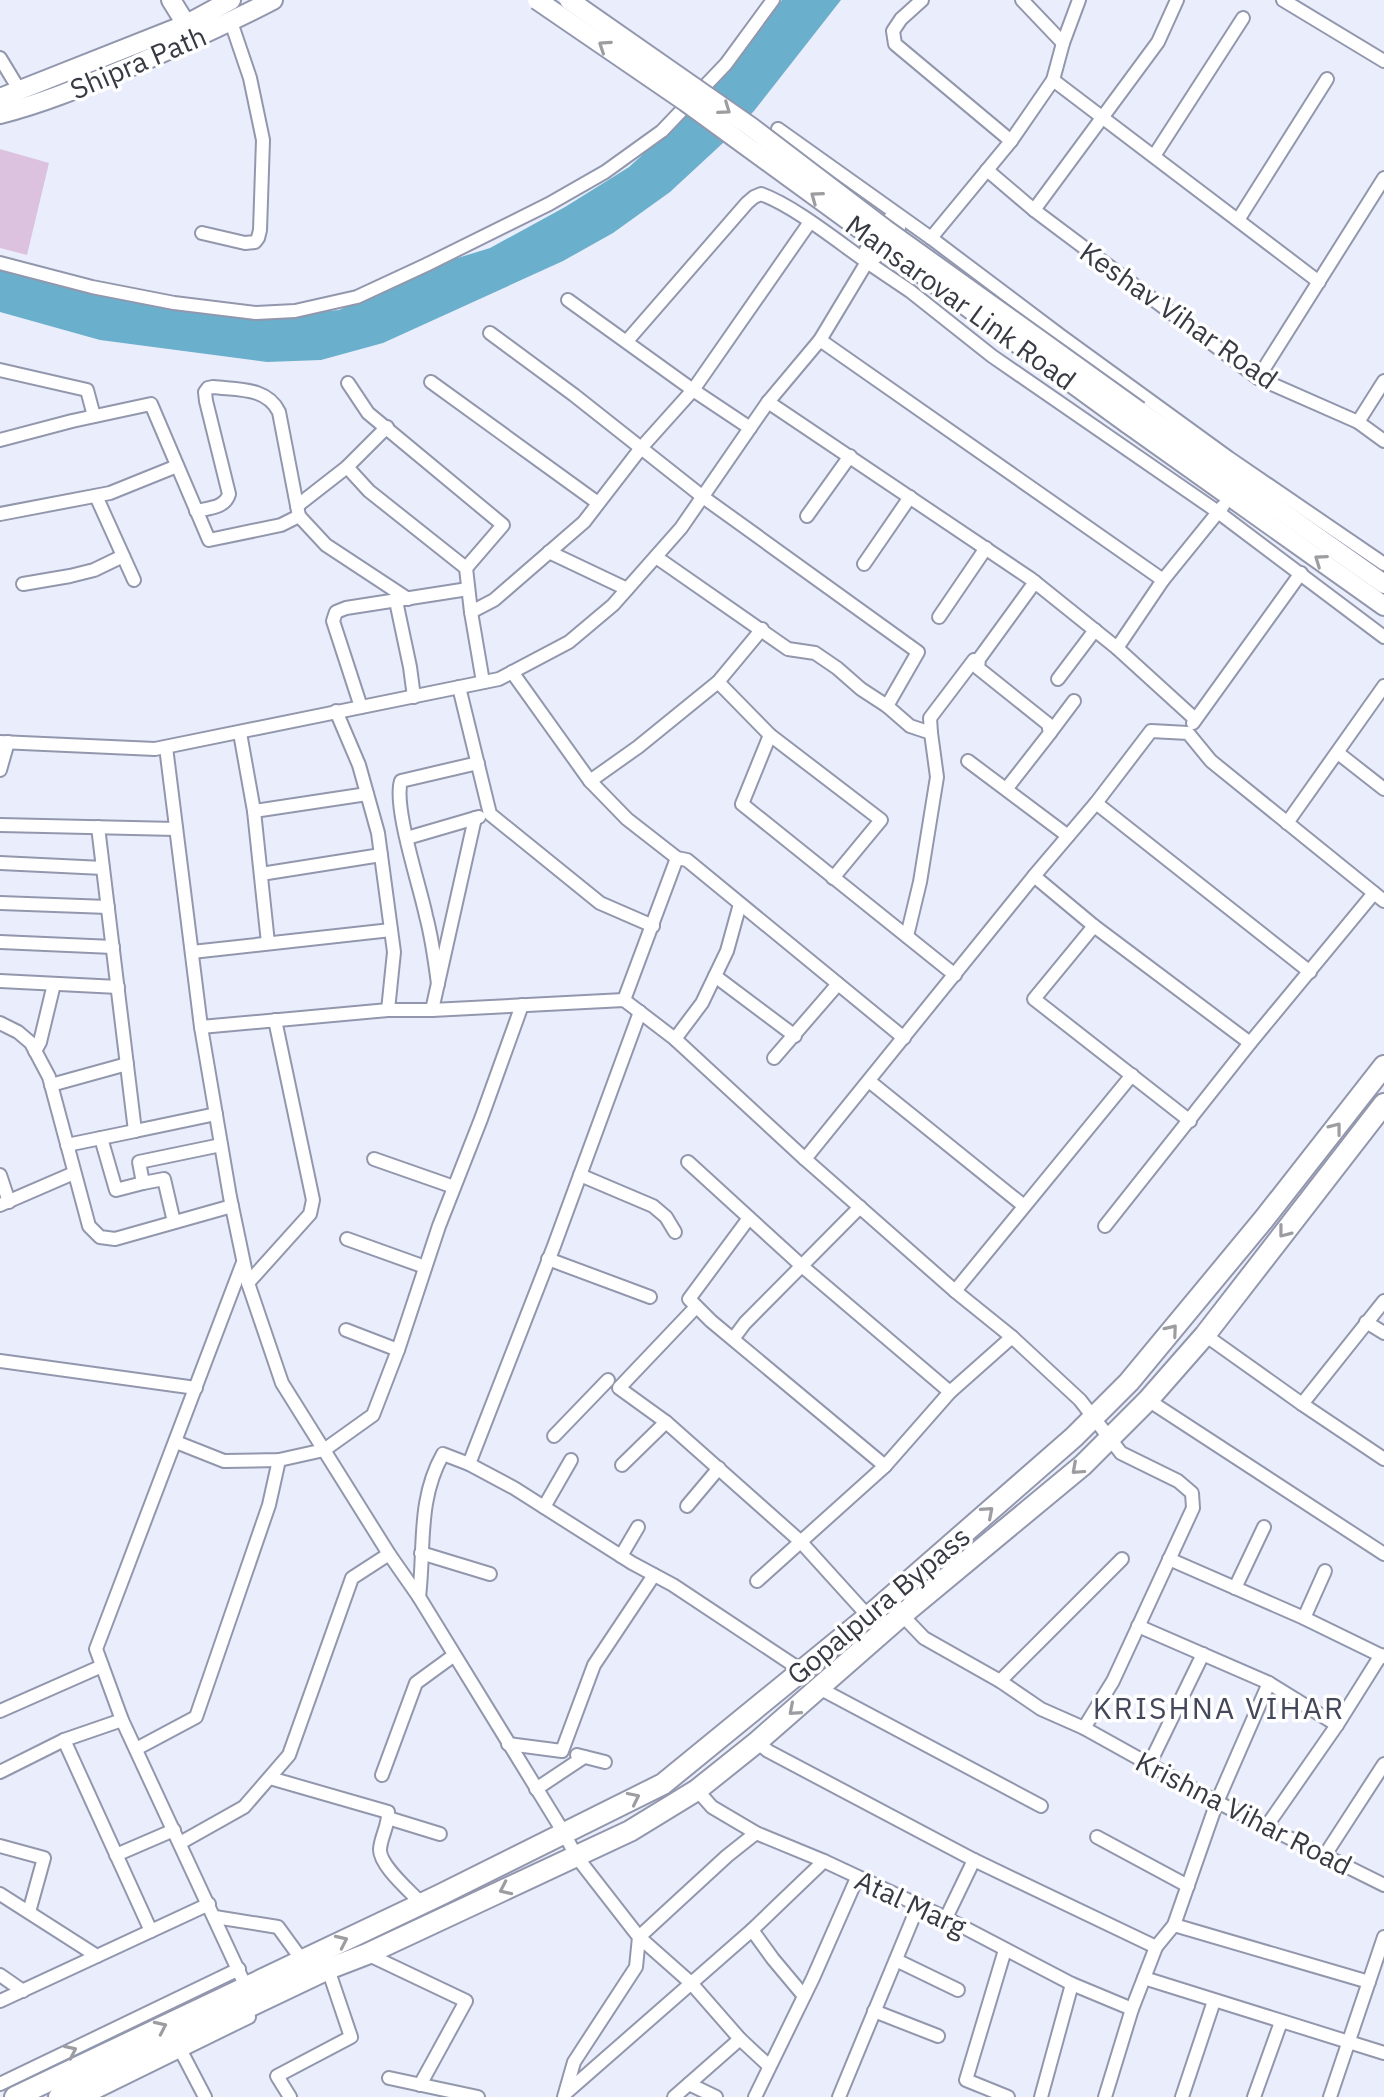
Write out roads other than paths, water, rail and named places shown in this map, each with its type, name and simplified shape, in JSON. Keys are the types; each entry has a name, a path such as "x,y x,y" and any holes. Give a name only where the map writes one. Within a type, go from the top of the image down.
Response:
{"main road":[{"name":"Gopalpura Bypass","path":"15,2097 225,1997 243,1978 302,1960 663,1784 868,1616 1074,1437 1129,1382 1264,1219 1384,1066"},
{"name":"Gopalpura Bypass","path":"59,2097 328,1969 367,1954 630,1831 697,1790 1083,1465 1148,1400 1205,1335 1383,1106"}],"street":[{"path":"171,0 190,31"},
{"name":"Shipra Path","path":"0,114 83,87 190,31 231,0"},
{"name":"Shipra Path","path":"0,98 190,31 231,22 273,0"},
{"name":"Mansarovar Link Road","path":"537,0 1134,417 1225,463 1384,584"},
{"name":"Mansarovar Link Road","path":"569,0 751,127 1134,417 1224,504 1384,606"},
{"path":"0,263 92,287 174,303 256,313 295,311 357,297 549,204 628,156 662,131 726,64 773,0"},
{"path":"922,0 893,31 895,44 1011,141"},
{"path":"1022,0 1063,43"},
{"path":"931,238 1011,141 1053,80 1079,0"},
{"path":"1034,210 1158,42 1177,0"},
{"path":"1283,0 1384,61"},
{"path":"1154,156 1243,18"},
{"path":"202,233 245,243 255,242 260,230 263,140 250,78 231,22"},
{"path":"0,58 20,91"},
{"path":"1238,220 1327,79"},
{"path":"1053,80 1319,282"},
{"path":"778,129 898,218 931,238 1225,463 1384,564"},
{"name":"Keshav Vihar Road","path":"987,170 1034,210 1258,378 1358,422 1384,441"},
{"path":"1258,378 1384,178"},
{"path":"627,341 754,197 761,194 770,197 868,260 992,356 1224,504 1301,573 1384,637"},
{"path":"0,770 4,742 155,749 499,679 569,642 613,605 681,528 768,402 820,340 868,260 876,257 899,228 898,218"},
{"path":"471,612 494,600 584,522 641,448 693,390 810,222"},
{"path":"568,300 750,428"},
{"path":"490,333 703,497 918,652 887,706"},
{"path":"820,340 1163,580"},
{"path":"0,370 87,390 94,416"},
{"path":"1358,422 1384,381"},
{"path":"431,382 598,503"},
{"path":"348,383 368,413 503,525 466,568"},
{"path":"196,511 223,505 229,494 205,392 213,387 259,393 275,404 279,412 298,511 326,545 402,600 414,697"},
{"path":"768,402 1035,582 1117,648 1195,719"},
{"path":"0,440 151,404 209,540 281,525 387,427"},
{"path":"807,516 850,456"},
{"path":"0,514 110,493 177,466"},
{"path":"347,467 369,491 466,568 483,682"},
{"path":"96,496 134,580"},
{"path":"864,564 910,497"},
{"path":"1117,648 1163,580 1224,504"},
{"path":"939,617 986,548"},
{"path":"549,552 627,589"},
{"path":"23,584 94,570 123,556"},
{"path":"656,557 788,649 815,653 910,726 931,733"},
{"path":"1188,733 1301,573"},
{"path":"1035,582 979,659 978,668 1048,724 1050,733"},
{"path":"361,707 333,617 336,612 468,589"},
{"path":"590,781 638,747 718,682 762,629"},
{"path":"1058,679 1095,630"},
{"path":"907,936 920,882 937,777 930,718 974,660"},
{"path":"512,672 590,781 627,819 677,858 687,860 904,1038"},
{"path":"718,682 770,735 881,820 833,878"},
{"path":"1287,823 1384,686"},
{"path":"459,687 490,814 600,903 653,926"},
{"path":"1007,788 1074,701"},
{"path":"336,711 359,765 378,833 394,952 388,1010"},
{"path":"805,1159 1096,803 1151,731 1188,733 1211,761 1379,897 1250,1043 1105,1226"},
{"path":"240,733 254,811 268,943"},
{"path":"770,735 742,804 955,975"},
{"path":"166,747 201,1027 232,1206 248,1283 282,1383 419,1597 576,1856 639,1937 691,1983 740,2039 769,2066"},
{"path":"1338,753 1384,789"},
{"path":"968,761 1068,836"},
{"path":"438,984 430,931 398,794 401,781 478,763"},
{"path":"254,811 367,794"},
{"path":"1096,803 1310,972"},
{"path":"407,838 490,814"},
{"path":"427,1010 438,984 475,818"},
{"path":"0,825 176,829"},
{"path":"98,827 135,1131"},
{"path":"261,874 381,855"},
{"path":"624,1000 677,858"},
{"path":"0,863 103,868"},
{"path":"1034,876 1094,926 1250,1043"},
{"path":"0,903 108,907"},
{"path":"675,1039 702,1003 715,976 727,951 740,904"},
{"path":"1094,926 1034,999 1190,1121"},
{"path":"192,952 391,930"},
{"path":"0,942 113,947"},
{"path":"715,976 795,1036"},
{"path":"0,981 118,987"},
{"path":"35,1051 54,984"},
{"path":"774,1058 838,984"},
{"path":"201,1027 388,1010 624,1000 675,1039 805,1159 1012,1337 1080,1400 1121,1453 1178,1481 1192,1493 1193,1508 1113,1681 1084,1728"},
{"path":"176,1442 224,1461 279,1460 324,1450 373,1415 522,1005"},
{"path":"469,1464 640,1012"},
{"path":"248,1283 310,1214 313,1200 275,1020"},
{"path":"0,1023 31,1043 51,1085 89,1226 100,1237 115,1239 232,1206"},
{"path":"51,1085 127,1064"},
{"path":"955,1291 1132,1075"},
{"path":"869,1081 1024,1206"},
{"path":"67,1145 216,1114"},
{"path":"101,1138 116,1190 164,1179 174,1222"},
{"path":"143,1183 139,1162 221,1145"},
{"path":"374,1159 454,1187"},
{"path":"688,1162 803,1267 950,1392"},
{"path":"0,1175 4,1204 74,1173"},
{"path":"580,1175 653,1206 666,1217 675,1232"},
{"path":"733,1339 745,1323 860,1207"},
{"path":"749,1218 689,1299 885,1466"},
{"path":"347,1239 425,1267"},
{"path":"548,1259 650,1297"},
{"path":"0,2084 243,1978 122,1720 96,1649 243,1262"},
{"path":"1302,1404 1384,1301"},
{"path":"554,1436 609,1380 696,1307"},
{"path":"1366,1322 1384,1333"},
{"path":"346,1330 398,1350"},
{"path":"1205,1335 1384,1459"},
{"path":"757,1581 885,1466 950,1392 1012,1337"},
{"path":"0,1361 196,1388"},
{"path":"609,1380 666,1422 800,1541 868,1616"},
{"path":"1148,1400 1384,1554"},
{"path":"622,1465 666,1422"},
{"path":"419,1597 422,1527 433,1472 443,1454 514,1488 673,1585 801,1670"},
{"path":"136,1749 196,1717 269,1505 279,1460"},
{"path":"544,1507 571,1460"},
{"path":"687,1506 719,1468"},
{"path":"621,1556 638,1527"},
{"path":"1235,1588 1264,1527"},
{"path":"421,1553 490,1574"},
{"path":"180,1843 244,1807 289,1755 352,1578 389,1554"},
{"path":"1000,1681 1122,1559"},
{"path":"1169,1559 1382,1656 1266,1827"},
{"path":"1304,1618 1325,1571"},
{"path":"562,1751 594,1665 654,1575"},
{"name":"Krishna Vihar Road","path":"902,1615 924,1638 1000,1681 1041,1709 1084,1728 1217,1802 1384,1885"},
{"path":"1138,1626 1269,1683 1337,1725"},
{"path":"1149,1765 1203,1654"},
{"path":"382,1775 416,1683 453,1656"},
{"path":"0,1711 102,1666"},
{"path":"1105,2097 1132,2009 1156,1947 1174,1925 1217,1802 1269,1683"},
{"path":"819,1688 1041,1806"},
{"path":"0,1772 64,1740 122,1720"},
{"path":"64,1740 151,1931"},
{"path":"757,1742 768,1751 974,1860 1156,1947"},
{"path":"508,1744 562,1751 605,1762"},
{"path":"536,1789 584,1757"},
{"path":"1325,1855 1384,1764"},
{"path":"270,1778 388,1812 380,1850 382,1860 421,1903"},
{"name":"Atal Marg","path":"697,1790 712,1807 756,1833 946,1918 1072,1984 1132,2009"},
{"path":"388,1818 440,1834"},
{"path":"116,1855 174,1830"},
{"path":"564,2095 574,2062 636,1967 639,1937 756,1833"},
{"path":"1097,1837 1188,1886"},
{"path":"0,1846 44,1858 29,1912"},
{"path":"946,1918 974,1860"},
{"path":"564,2095 752,1930 824,1861"},
{"path":"755,2097 857,1878"},
{"path":"0,1894 97,1956"},
{"path":"0,2001 209,1904"},
{"path":"839,2097 918,1906"},
{"path":"215,1917 278,1927 302,1960"},
{"path":"1174,1925 1369,1982"},
{"path":"752,1930 804,1996"},
{"path":"1330,2097 1384,1937"},
{"path":"1005,1950 966,2080 1008,2097"},
{"path":"367,1954 466,2001 420,2085"},
{"path":"896,1960 958,1990"},
{"path":"290,2097 277,2076 351,2037 328,1969"},
{"path":"0,1975 23,1991"},
{"path":"1144,1978 1384,2053"},
{"path":"1041,2097 1072,1984"},
{"path":"86,2097 247,2018 269,1998"},
{"path":"1182,2097 1214,2001"},
{"path":"874,2011 938,2036"},
{"path":"1254,2097 1281,2022"},
{"path":"674,2097 740,2039"},
{"path":"181,2051 205,2097"},
{"path":"389,2078 478,2097"},
{"path":"689,2084 716,2097"}],"water":[{"path":"782,0 841,0 754,111 670,192 613,233 563,261 383,343 321,360 267,362 100,340 0,312 0,265 277,316 339,310 451,260 490,248 629,167 717,83"}],"district":[{"name":"KRISHNA VIHAR","path":"1219,1707"}]}
